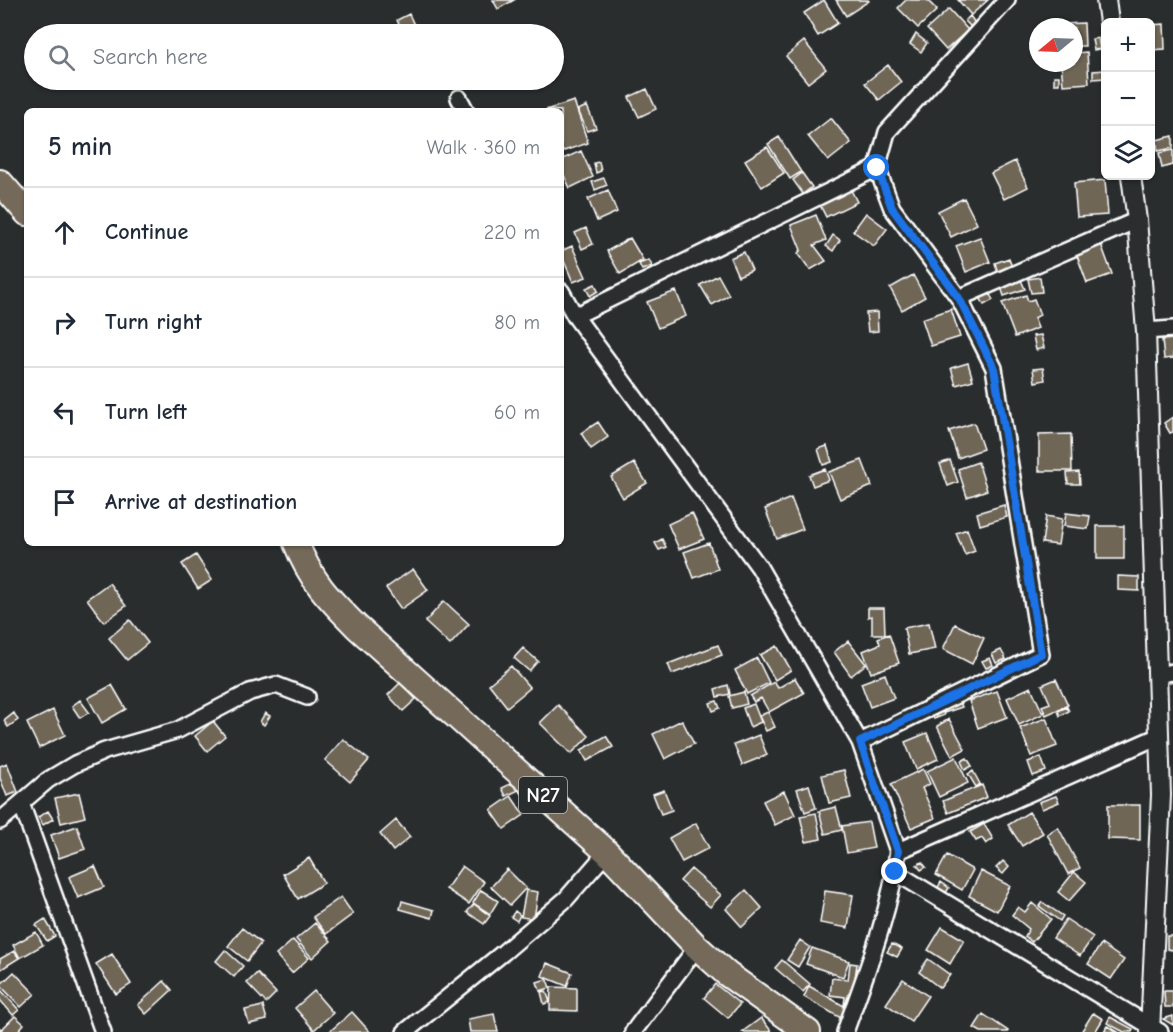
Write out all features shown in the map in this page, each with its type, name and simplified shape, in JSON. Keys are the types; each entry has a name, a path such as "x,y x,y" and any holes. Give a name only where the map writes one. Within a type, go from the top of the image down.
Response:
{"main road":[{"path":"0,182 24,210"},
{"name":"N27","path":"297,546 305,567 326,596 415,680 607,852 697,947 727,974 808,1032"}],"street":[{"path":"860,742 1041,654 994,368 959,298 892,208 877,168 887,132 1007,0"},
{"path":"1106,0 1108,18"},
{"path":"575,316 877,168"},
{"path":"895,872 1153,1030 1167,802 1159,736 1165,673 1146,331 1132,180"},
{"path":"959,298 1137,220"},
{"path":"564,296 575,316 759,567 860,742 898,851 895,872 875,946 845,1032"},
{"path":"1146,331 1173,329"},
{"path":"0,821 48,780 75,764 105,751 178,730 249,692 276,685 307,697"},
{"path":"898,851 1159,736"},
{"path":"21,803 103,1032"},
{"path":"405,1032 504,952 566,898 607,852"},
{"path":"633,1032 697,947"}],"building":[{"path":"493,0 514,0 498,9"},
{"path":"824,0 838,23 818,36 804,13"},
{"path":"836,0 868,0 869,1 846,16"},
{"path":"906,0 927,0 937,10 918,28 898,8"},
{"path":"958,0 988,0 971,15"},
{"path":"949,9 968,30 946,50 927,29"},
{"path":"409,14 414,24 399,24 397,20"},
{"path":"970,16 975,23 971,27 965,21"},
{"path":"1084,23 1085,46 1083,46"},
{"path":"1164,24 1165,49 1155,50 1155,25"},
{"path":"916,34 927,43 921,52 910,44"},
{"path":"1098,38 1100,49 1094,50 1092,39"},
{"path":"804,41 826,69 808,83 786,56"},
{"path":"1083,52 1087,52 1089,83 1063,85 1062,72 1083,72"},
{"path":"888,65 901,82 879,100 865,83"},
{"path":"1101,70 1101,78 1093,79 1093,71"},
{"path":"1054,76 1059,76 1059,84 1054,84"},
{"path":"647,89 656,109 639,117 629,97"},
{"path":"574,101 588,143 564,151 564,108 552,108"},
{"path":"587,106 596,128 587,131 578,110"},
{"path":"831,118 851,143 828,161 808,136"},
{"path":"1173,136 1173,148 1158,151 1156,140"},
{"path":"779,137 801,172 790,179 768,144"},
{"path":"767,147 784,173 762,187 745,160"},
{"path":"1173,150 1173,165 1162,168 1159,153"},
{"path":"581,151 593,177 570,188 564,175 564,159"},
{"path":"1015,161 1028,187 1004,199 991,173"},
{"path":"599,162 601,171 596,173 594,163"},
{"path":"802,173 812,187 803,194 793,180"},
{"path":"604,178 607,185 595,190 592,182"},
{"path":"1105,180 1108,215 1077,217 1074,183"},
{"path":"608,190 617,212 597,221 588,199"},
{"path":"851,190 857,202 826,217 820,205"},
{"path":"964,198 977,224 951,237 938,211"},
{"path":"866,213 887,229 874,246 853,231"},
{"path":"816,215 826,240 814,245 826,261 810,270 798,253 801,250 791,225"},
{"path":"586,228 593,244 582,249 575,233"},
{"path":"833,235 840,240 833,251 826,246"},
{"path":"980,237 990,262 966,272 956,246"},
{"path":"630,238 643,260 620,274 607,251"},
{"path":"1101,244 1112,274 1087,283 1076,253"},
{"path":"572,246 586,277 573,282 564,261 564,250"},
{"path":"744,252 752,270 738,276 730,258"},
{"path":"1009,258 1012,268 998,273 995,263"},
{"path":"649,260 652,266 642,270 639,264"},
{"path":"718,275 729,295 712,305 700,285"},
{"path":"913,275 925,297 902,310 890,288"},
{"path":"1040,277 1042,292 1031,293 1028,279"},
{"path":"1021,280 1025,289 1004,296 1001,287"},
{"path":"595,284 598,291 590,296 586,288"},
{"path":"676,291 686,316 658,328 647,302"},
{"path":"989,293 993,300 984,305 980,297"},
{"path":"1026,295 1028,301 1034,299 1040,315 1034,318 1038,328 1015,337 1002,303"},
{"path":"951,309 960,337 931,346 922,319"},
{"path":"877,312 878,331 868,332 866,313"},
{"path":"1041,335 1044,348 1036,350 1033,336"},
{"path":"1173,339 1173,358 1164,359 1162,340"},
{"path":"968,363 973,380 956,385 951,368"},
{"path":"1043,368 1045,380 1035,382 1033,369"},
{"path":"1173,417 1173,432 1170,433 1164,423"},
{"path":"598,422 608,437 591,449 581,433"},
{"path":"974,423 983,449 958,458 949,431"},
{"path":"1071,434 1072,471 1039,471 1039,435"},
{"path":"827,446 832,462 823,465 818,449"},
{"path":"862,460 872,486 840,499 829,472"},
{"path":"950,460 958,482 948,486 940,464"},
{"path":"978,462 987,490 967,497 958,469"},
{"path":"634,463 647,483 623,498 611,477"},
{"path":"825,469 829,480 813,486 809,475"},
{"path":"1079,472 1080,484 1068,484 1067,473"},
{"path":"791,498 803,529 777,539 765,509"},
{"path":"1004,505 1007,517 980,525 977,513"},
{"path":"692,513 704,539 679,549 668,524"},
{"path":"1066,513 1090,516 1088,529 1064,526"},
{"path":"1046,516 1062,519 1058,545 1042,543"},
{"path":"1097,526 1124,526 1124,559 1097,559"},
{"path":"967,529 975,551 965,555 956,533"},
{"path":"662,539 666,547 659,550 655,543"},
{"path":"709,543 718,569 694,578 684,552"},
{"path":"196,555 212,580 198,589 182,564"},
{"path":"413,569 428,590 401,609 386,588"},
{"path":"1118,576 1139,577 1139,591 1118,590"},
{"path":"109,583 126,606 104,622 87,599"},
{"path":"444,601 469,624 450,645 425,622"},
{"path":"868,608 884,608 885,634 872,634 872,616 868,617"},
{"path":"130,620 148,643 127,660 109,638"},
{"path":"929,623 935,649 909,654 904,628"},
{"path":"955,624 984,638 972,664 943,649"},
{"path":"889,634 899,663 871,673 863,651 880,644 878,638"},
{"path":"848,641 866,664 851,676 834,652"},
{"path":"718,645 722,655 672,674 668,664"},
{"path":"777,646 791,670 775,680 760,655"},
{"path":"523,648 538,661 529,671 514,658"},
{"path":"1001,650 1006,659 996,663 992,654"},
{"path":"757,658 769,683 747,694 735,670"},
{"path":"990,658 993,665 986,668 982,661"},
{"path":"511,666 530,688 507,707 489,684"},
{"path":"885,674 894,698 870,707 861,683"},
{"path":"795,678 804,693 769,712 761,698 754,702 750,696 774,682 778,688"},
{"path":"1056,679 1068,705 1046,715 1042,706 1050,703 1042,685"},
{"path":"400,683 416,699 403,711 388,695"},
{"path":"112,685 126,709 102,723 88,698"},
{"path":"728,685 730,694 717,697 715,689"},
{"path":"1031,687 1043,714 1019,725 1007,698"},
{"path":"997,691 1007,717 978,728 969,701"},
{"path":"744,692 747,704 732,708 729,696"},
{"path":"959,699 962,707 944,713 942,706"},
{"path":"80,700 89,712 80,718 72,706"},
{"path":"717,701 720,708 713,711 710,703"},
{"path":"754,704 761,722 750,727 743,708"},
{"path":"558,705 589,736 571,754 540,723"},
{"path":"1067,707 1069,711 1060,716 1058,711"},
{"path":"53,710 65,735 39,748 27,723"},
{"path":"942,711 944,715 934,719 932,715"},
{"path":"768,712 775,727 766,731 759,716"},
{"path":"14,713 18,720 8,727 4,721"},
{"path":"265,713 270,716 264,725 260,722"},
{"path":"1046,718 1057,746 1031,756 1020,728"},
{"path":"949,719 965,749 952,756 937,726"},
{"path":"682,720 694,744 665,759 653,734"},
{"path":"213,721 225,736 207,751 195,736"},
{"path":"927,733 938,759 916,769 905,742"},
{"path":"759,735 767,755 742,765 734,745"},
{"path":"606,736 613,747 587,761 581,750"},
{"path":"343,739 369,760 350,782 325,760"},
{"path":"956,757 968,783 939,797 927,771"},
{"path":"1041,757 1046,771 1033,776 1028,762"},
{"path":"967,758 972,766 965,770 961,761"},
{"path":"7,763 18,792 7,796 0,778 0,766"},
{"path":"923,769 930,784 922,788 935,818 911,828 891,784"},
{"path":"844,770 851,798 829,803 822,775"},
{"path":"973,771 980,784 976,787 968,774"},
{"path":"517,781 521,789 506,796 502,788"},
{"path":"809,785 816,808 805,812 797,789"},
{"path":"982,785 987,797 948,813 943,801"},
{"path":"664,790 672,810 661,814 653,794"},
{"path":"784,791 795,815 775,825 763,801"},
{"path":"79,793 85,817 61,823 55,798"},
{"path":"511,796 524,815 504,829 491,810"},
{"path":"1056,796 1059,802 1042,809 1039,802"},
{"path":"1108,805 1140,805 1140,840 1108,839"},
{"path":"836,807 842,830 825,834 819,811"},
{"path":"48,811 53,819 43,825 38,817"},
{"path":"1029,812 1043,833 1022,846 1008,825"},
{"path":"816,813 821,839 806,842 800,816"},
{"path":"396,820 410,837 393,851 380,834"},
{"path":"869,822 874,848 847,853 842,826"},
{"path":"696,823 709,848 682,862 669,838"},
{"path":"984,824 993,839 986,844 982,838 976,841 970,832"},
{"path":"77,826 85,849 59,858 51,835"},
{"path":"1058,827 1080,868 1068,874 1047,834"},
{"path":"947,855 973,870 962,890 936,875"},
{"path":"309,858 324,883 298,899 283,874"},
{"path":"1003,861 1009,867 1003,874 996,868"},
{"path":"922,862 926,867 921,870 917,865"},
{"path":"95,866 104,887 78,898 69,877"},
{"path":"462,866 484,882 469,904 446,889"},
{"path":"507,869 526,888 510,905 491,887"},
{"path":"691,869 721,895 710,907 680,881"},
{"path":"981,871 1010,886 997,911 969,896"},
{"path":"1074,872 1086,882 1069,901 1058,892"},
{"path":"941,882 949,888 945,894 937,889"},
{"path":"481,890 498,901 490,914 473,903"},
{"path":"526,890 538,892 534,919 521,917"},
{"path":"746,890 762,908 742,927 726,909"},
{"path":"825,891 853,895 848,928 820,923"},
{"path":"341,897 353,914 326,934 313,917"},
{"path":"402,901 434,910 432,918 400,909"},
{"path":"1042,902 1063,916 1060,921 1039,906"},
{"path":"1032,903 1051,919 1032,942 1025,936 1029,929 1012,915 1018,907 1025,912"},
{"path":"474,904 490,916 484,924 467,912"},
{"path":"515,911 520,915 517,921 511,917"},
{"path":"45,919 55,936 47,941 36,925"},
{"path":"1066,919 1093,937 1080,956 1053,938"},
{"path":"315,923 331,941 312,958 296,939"},
{"path":"942,927 964,940 950,964 928,950"},
{"path":"242,928 261,943 247,961 228,946"},
{"path":"36,932 43,945 20,958 13,945"},
{"path":"1167,936 1173,936 1173,950 1167,949"},
{"path":"293,940 309,958 292,973 276,955"},
{"path":"800,940 810,947 798,967 787,960"},
{"path":"892,944 902,949 897,957 887,952"},
{"path":"1101,944 1124,960 1111,979 1088,964"},
{"path":"812,948 849,961 843,977 806,964"},
{"path":"225,950 243,966 234,977 216,961"},
{"path":"14,951 19,958 0,970 0,959"},
{"path":"112,954 131,984 116,994 96,964"},
{"path":"928,959 950,975 940,988 919,972"},
{"path":"782,960 810,984 803,992 775,968"},
{"path":"547,963 572,973 567,986 542,976"},
{"path":"850,963 857,964 851,1006 844,1005 845,997 830,995 832,978 848,980"},
{"path":"14,972 35,994 21,1007 0,985"},
{"path":"257,973 276,993 266,1003 247,983"},
{"path":"547,979 550,988 540,991 537,982"},
{"path":"903,979 928,996 911,1021 886,1004"},
{"path":"164,981 172,990 146,1014 138,1005"},
{"path":"715,984 740,1004 728,1018 704,998"},
{"path":"809,986 851,1010 846,1021 804,997"},
{"path":"551,987 577,988 577,1011 550,1010"},
{"path":"0,989 19,1010 13,1015 0,1000"},
{"path":"314,991 333,1013 314,1030 295,1008"},
{"path":"546,991 550,1002 544,1004 541,992"},
{"path":"1164,991 1173,991 1173,1007 1165,1007"},
{"path":"263,1006 267,1020 249,1024 245,1010"},
{"path":"352,1012 370,1032 329,1032"},
{"path":"1093,1013 1103,1019 1095,1032 1081,1032"},
{"path":"494,1014 498,1032 470,1032 468,1019"},
{"path":"983,1014 1008,1032 981,1032 974,1028"},
{"path":"15,1016 24,1024 17,1032 0,1032 0,1028 2,1029"},
{"path":"1173,1016 1173,1025 1163,1019"},
{"path":"1110,1017 1133,1029 1132,1032 1124,1032 1107,1023"},
{"path":"761,1018 772,1032 742,1032"},
{"path":"1108,1026 1118,1032 1104,1032"}],"route":[{"path":"877,168 892,208 959,298 994,368 1041,654 860,742 898,851 895,872"}]}
